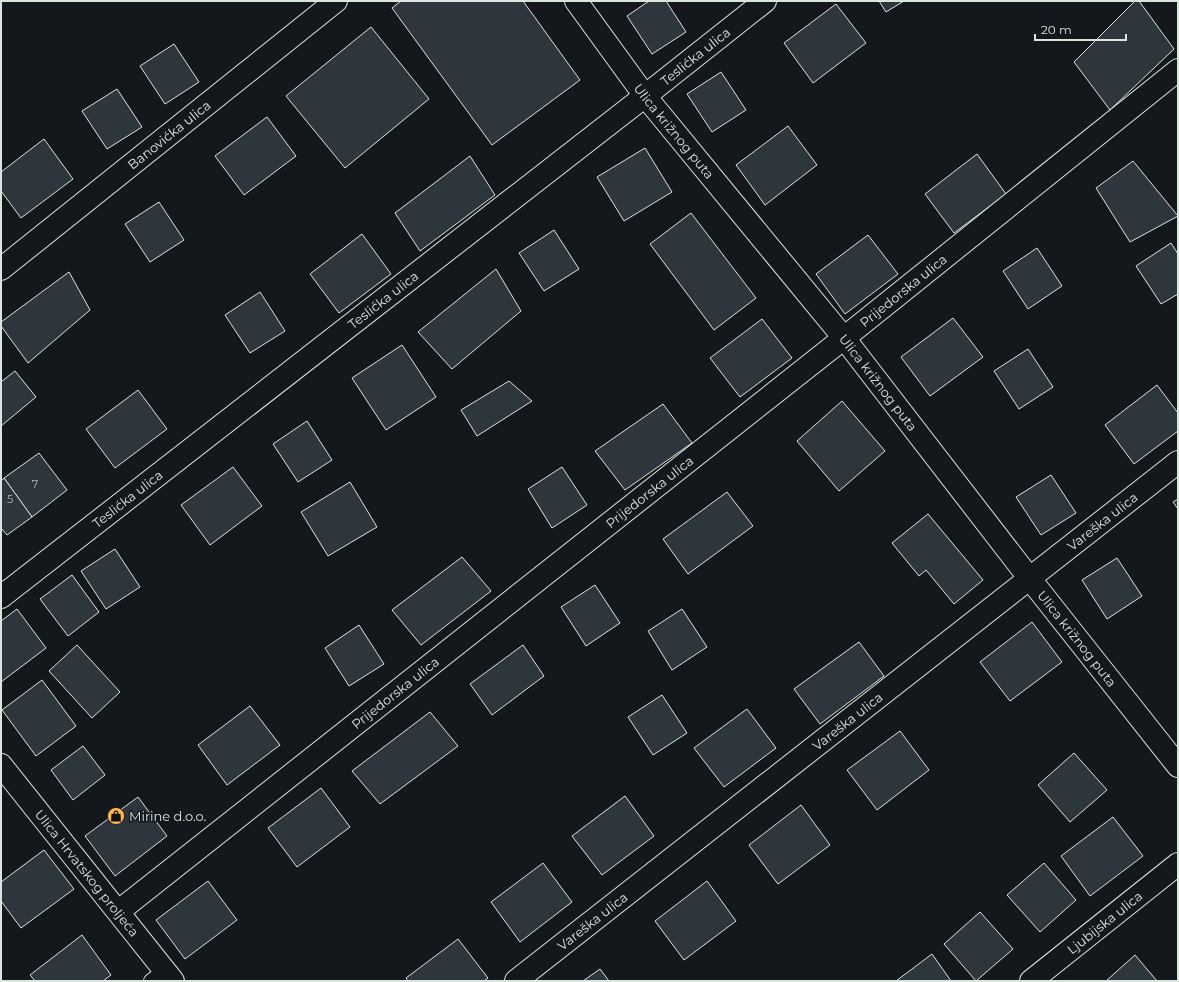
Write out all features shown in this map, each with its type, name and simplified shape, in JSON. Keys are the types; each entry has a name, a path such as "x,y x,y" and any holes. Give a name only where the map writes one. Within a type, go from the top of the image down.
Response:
{"street":[{"name":"Banovićka ulica","path":"1,269 336,1"},
{"name":"Ulica križnog puta","path":"576,1 645,96 844,338 1030,579 1178,766"},
{"name":"Teslićka ulica","path":"1,597 765,1"},
{"name":"Prijedorska ulica","path":"118,911 844,338 1178,70"},
{"name":"Vareška ulica","path":"516,981 1178,462"},
{"name":"Ulica Hrvatskog proljeća","path":"1,765 118,911 163,977"},
{"name":"Ljubijska ulica","path":"1031,981 1178,864"}],"building":[{"path":"401,1 523,1 580,80 492,145 392,8"},
{"path":"649,1 666,1 686,32 652,54 627,16"},
{"path":"879,1 904,1 886,12"},
{"path":"1135,1 1139,1 1174,49 1110,110 1074,62"},
{"path":"836,4 866,43 813,83 784,43"},
{"path":"371,27 429,99 345,168 286,96"},
{"path":"174,44 199,82 165,104 140,66"},
{"path":"721,72 746,110 712,132 687,94"},
{"path":"117,89 142,127 107,149 82,111"},
{"path":"267,117 296,156 244,195 215,156"},
{"path":"788,126 817,165 765,205 736,165"},
{"path":"44,139 73,179 21,218 1,191 1,172"},
{"path":"645,148 672,192 624,221 597,177"},
{"path":"977,154 1006,194 954,233 925,194"},
{"path":"470,156 495,195 420,251 395,213"},
{"path":"1133,161 1178,216 1130,242 1096,188"},
{"path":"159,202 184,240 150,262 125,224"},
{"path":"691,213 756,298 714,330 650,244"},
{"path":"554,230 579,269 544,291 519,253"},
{"path":"362,234 391,274 339,313 310,274"},
{"path":"868,235 898,274 845,314 816,274"},
{"path":"1171,243 1178,254 1178,294 1161,304 1136,266"},
{"path":"1037,248 1062,286 1028,309 1003,271"},
{"path":"496,269 521,311 452,369 418,332"},
{"path":"69,272 90,310 28,363 1,326 1,322"},
{"path":"260,292 285,331 250,353 225,315"},
{"path":"953,318 983,357 930,396 901,357"},
{"path":"762,319 792,358 740,397 710,358"},
{"path":"402,345 436,397 386,430 352,378"},
{"path":"1028,349 1053,387 1019,409 994,371"},
{"path":"15,371 36,397 1,426 1,382"},
{"path":"509,381 532,401 477,436 461,410"},
{"path":"1157,385 1178,413 1178,431 1134,464 1105,425"},
{"path":"138,390 167,429 115,468 86,429"},
{"path":"842,401 885,451 839,491 797,441"},
{"path":"663,404 692,443 625,490 595,451"},
{"path":"307,421 332,460 298,482 273,444"},
{"path":"39,453 67,490 32,517 4,478"},
{"path":"233,467 262,506 210,545 181,505"},
{"path":"562,467 587,505 552,528 528,489"},
{"path":"1051,475 1076,513 1041,535 1016,497"},
{"path":"4,478 32,517 7,535 1,528 1,481"},
{"path":"350,482 377,527 328,556 301,512"},
{"path":"727,492 753,526 688,574 663,539"},
{"path":"1178,499 1178,509 1173,502"},
{"path":"928,514 983,580 954,604 926,570 919,576 892,543"},
{"path":"115,549 140,587 106,609 81,571"},
{"path":"462,557 491,591 421,645 392,610"},
{"path":"1117,558 1142,596 1107,619 1082,580"},
{"path":"72,575 99,612 68,636 40,599"},
{"path":"595,585 620,623 586,646 561,607"},
{"path":"17,609 46,648 1,682 1,621"},
{"path":"682,609 707,647 672,670 648,631"},
{"path":"1032,622 1062,662 1010,701 980,662"},
{"path":"359,625 384,664 349,686 325,648"},
{"path":"859,642 884,676 820,724 794,689"},
{"path":"77,645 120,692 92,718 49,671"},
{"path":"523,645 544,676 492,715 470,684"},
{"path":"42,680 76,726 36,756 2,710"},
{"path":"662,695 687,733 653,755 628,717"},
{"path":"250,706 280,745 227,785 198,745"},
{"path":"747,709 776,748 724,787 694,748"},
{"path":"430,712 458,746 380,804 352,771"},
{"path":"900,731 929,770 877,810 847,770"},
{"path":"83,746 105,775 73,800 51,770"},
{"path":"1074,753 1107,790 1070,822 1038,785"},
{"path":"321,788 350,827 297,867 268,828"},
{"path":"625,796 654,836 602,875 572,836"},
{"path":"138,797 167,836 115,876 85,836"},
{"path":"801,805 830,845 778,884 749,845"},
{"path":"1113,817 1143,856 1090,896 1061,856"},
{"path":"44,850 74,889 21,928 1,901 1,882"},
{"path":"543,863 572,902 520,942 491,902"},
{"path":"1044,863 1076,900 1040,932 1007,895"},
{"path":"208,881 237,920 185,959 156,920"},
{"path":"707,881 736,921 684,960 655,921"},
{"path":"980,912 1013,949 976,981 944,944"},
{"path":"82,935 111,975 103,981 35,981 30,975"},
{"path":"458,939 488,978 484,981 408,981 406,978"},
{"path":"932,954 951,981 896,981"},
{"path":"1135,955 1157,981 1106,981"},
{"path":"600,969 609,981 583,981"}],"place":[{"name":"Mirine d.o.o.","path":"116,816"}]}
